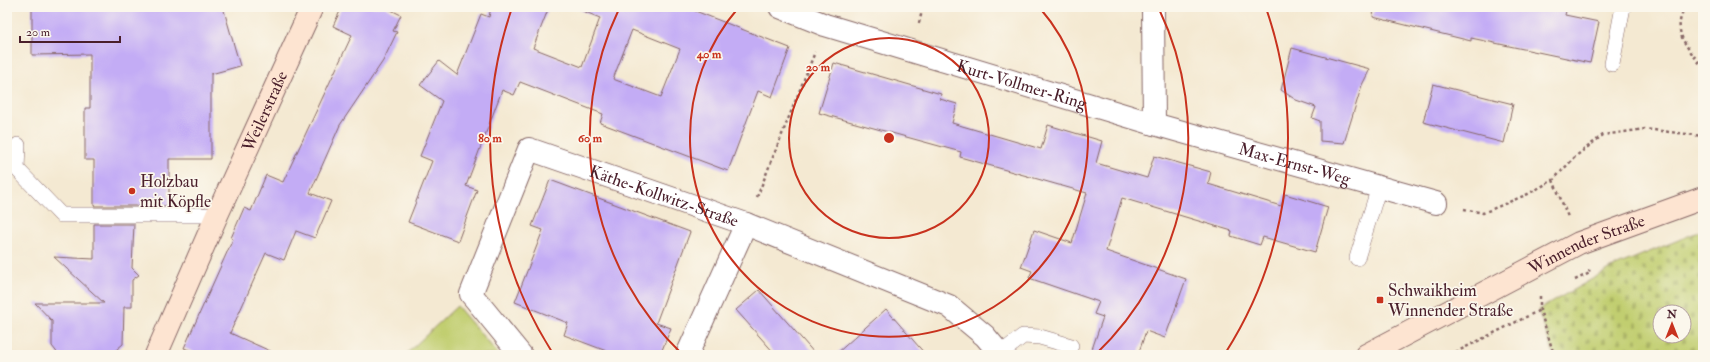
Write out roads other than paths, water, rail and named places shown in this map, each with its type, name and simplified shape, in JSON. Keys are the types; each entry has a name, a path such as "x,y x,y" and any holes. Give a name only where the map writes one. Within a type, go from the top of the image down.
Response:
{"street":[{"name":"Weilerstraße","path":"156,355 216,215 312,7"},
{"name":"Kurt-Vollmer-Ring","path":"780,7 825,24 1154,124"},
{"path":"1153,7 1154,124"},
{"name":"Max-Ernst-Weg","path":"1154,124 1436,203"},
{"name":"Käthe-Kollwitz-Straße","path":"521,355 471,294 529,149 746,224 949,306 985,336 1001,355"},
{"name":"Winnender Straße","path":"1366,355 1579,243 1703,198"},
{"path":"686,355 746,224"}],"lane":[{"path":"1612,64 1623,7"},
{"path":"18,145 17,169 61,215 216,215"},
{"path":"1357,258 1379,187"},
{"path":"1001,355 1023,336 1040,337 1071,346"}],"place":[{"name":"Holzbau mit Köpfle","path":"132,191"},
{"name":"Schwaikheim Winnender Straße","path":"1380,300"}]}
